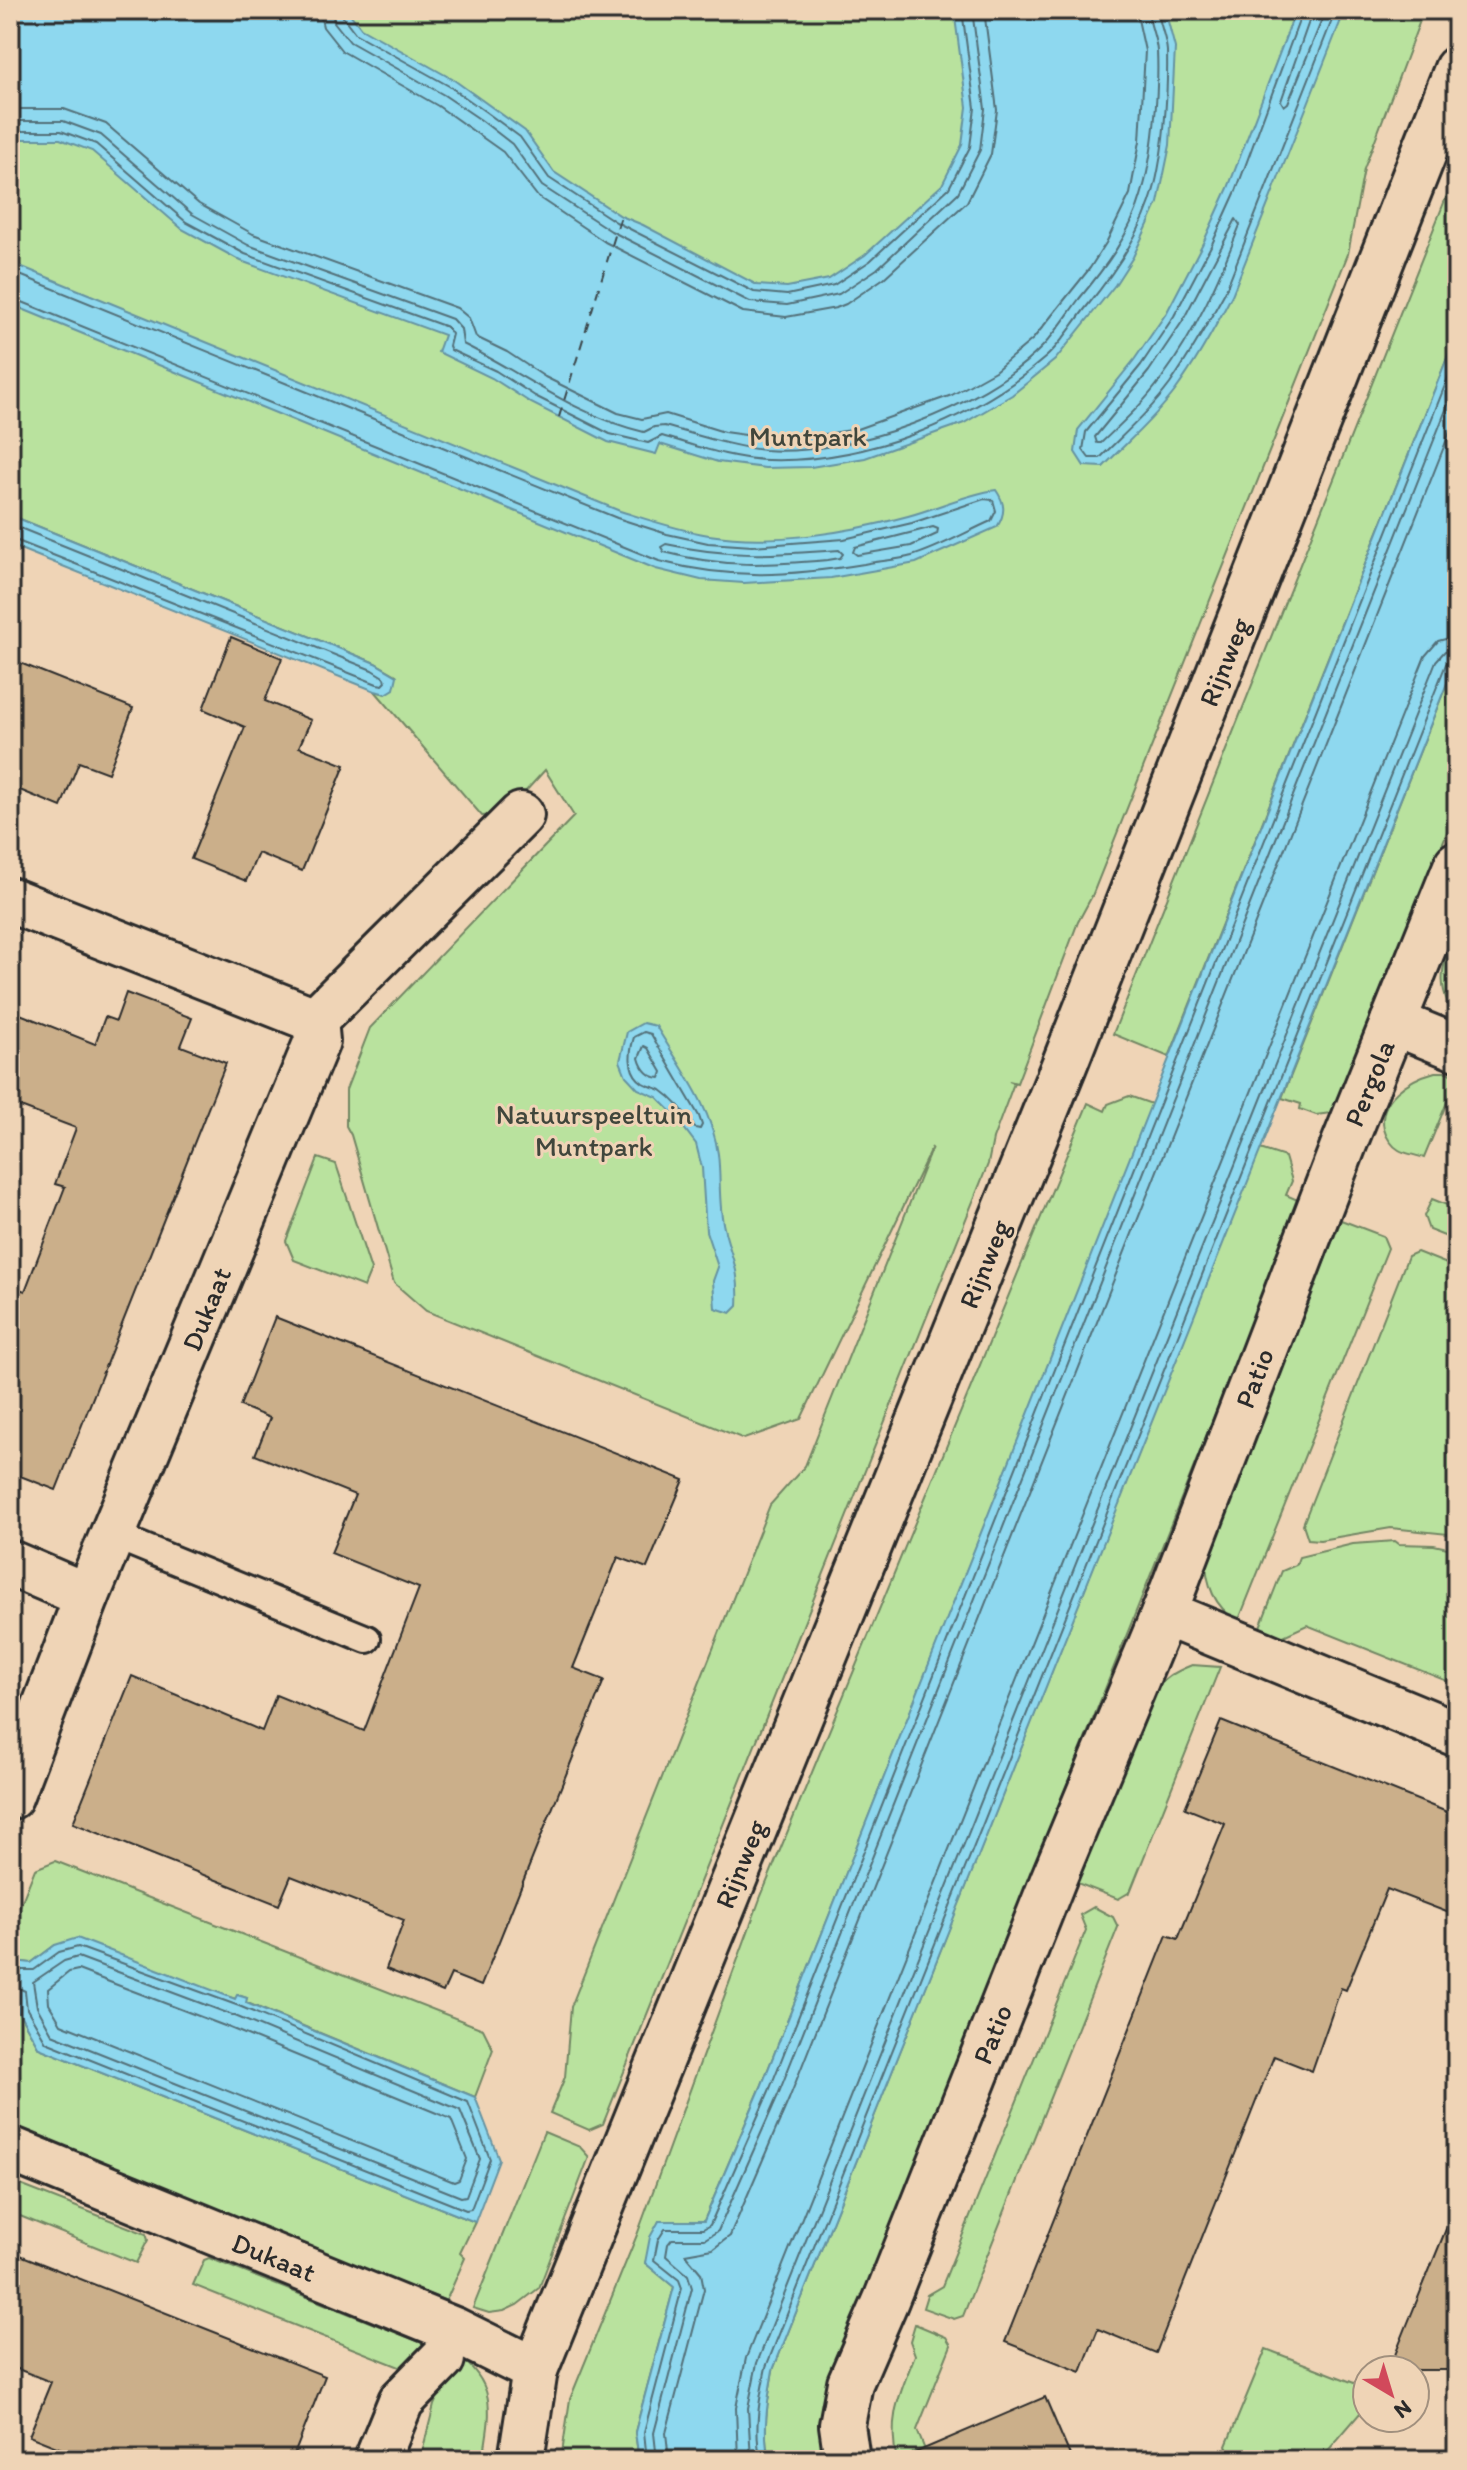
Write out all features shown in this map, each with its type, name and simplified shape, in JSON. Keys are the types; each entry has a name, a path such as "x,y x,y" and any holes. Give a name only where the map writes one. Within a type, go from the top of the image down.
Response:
{"street":[{"name":"Rijnweg","path":"521,2460 535,2370 1060,1077 1457,69"},
{"path":"10,900 315,1020 521,815"},
{"name":"Pergola","path":"1344,1144 1457,864"},
{"name":"Dukaat","path":"10,1797 87,1596 317,1041 315,1020"},
{"name":"Pergola","path":"1393,1022 1457,1048"},
{"name":"Patio","path":"847,2460 842,2425 850,2383 1164,1613 1344,1144"},
{"path":"10,1563 87,1596"},
{"path":"1164,1613 1457,1734"},
{"name":"Dukaat","path":"10,2149 454,2330 535,2370"},
{"path":"377,2460 401,2401 442,2359"}],"lane":[{"path":"113,1535 367,1639"}],"green space":[{"name":"Muntpark","path":"10,10 1424,10 1364,169 1348,254 1092,896 1078,922 1017,1083 1009,1081 1014,1083 993,1139 988,1164 603,2124 589,2130 550,2113 565,2077 571,2007 770,1505 805,1466 932,1147 801,1419 744,1439 426,1311 394,1283 346,1126 346,1090 370,1028 574,816 545,770 505,814 482,816 375,691 386,694 396,675 375,663 10,515"},
{"path":"1457,170 1457,333 1169,1057 1113,1034"},
{"path":"1457,658 1457,807 1341,1099 1331,1113 1316,1115 1300,1109 1301,1104 1282,1098"},
{"path":"1457,928 1457,1018 1445,995 1443,974"},
{"path":"1435,1072 1447,1072 1457,1078 1424,1158 1394,1146 1385,1132 1383,1118 1385,1108 1397,1092"},
{"path":"1129,1096 1152,1104 761,2087 704,2221 659,2221 645,2263 674,2287 635,2432 639,2460 561,2460 570,2399 637,2235 761,1896 1088,1103 1105,1111 1108,1104"},
{"path":"1260,1149 1285,1157 1292,1181 1286,1195 1300,1201 843,2345 825,2401 822,2428 825,2460 769,2460 766,2426 773,2370"},
{"path":"318,1158 336,1164 371,1270 364,1287 294,1260 286,1241"},
{"path":"1432,1199 1457,1209 1457,1241 1429,1230 1424,1216"},
{"path":"1341,1220 1383,1236 1388,1248 1238,1622 1217,1602 1207,1577 1205,1557"},
{"path":"1417,1252 1457,1268 1457,1535 1391,1528 1320,1540 1308,1539 1303,1524 1408,1256"},
{"path":"1395,1541 1457,1550 1457,1685 1307,1625 1277,1639 1258,1632 1282,1571 1296,1565 1299,1557 1353,1544"},
{"path":"1192,1665 1220,1667 1130,1892 1118,1899 1077,1883 1151,1695 1169,1677"},
{"path":"55,1861 483,2029 493,2049 475,2097 245,2002 247,1998 238,1995 236,1999 55,1945 31,1963 16,1961 10,1979 10,1931 35,1869"},
{"path":"1094,1907 1113,1917 1118,1927 963,2316 954,2319 923,2308 927,2295 942,2286 1086,1930 1080,1915"},
{"path":"10,1991 18,1995 18,2011 39,2048 475,2222 460,2253 465,2258 446,2301 10,2127"},
{"path":"544,2132 580,2147 589,2157 539,2288 504,2311 489,2313 473,2308"},
{"path":"10,2181 146,2234 148,2240 136,2263 10,2212"},
{"path":"209,2258 430,2346 425,2362 402,2368 193,2285 204,2260"},
{"path":"915,2324 946,2337 951,2345 917,2430 929,2460 897,2460 894,2419 915,2355 910,2341"},
{"path":"1266,2349 1351,2382 1351,2424 1320,2460 1232,2460 1226,2446"},
{"path":"456,2354 470,2366 485,2389 489,2414 483,2460 420,2460 434,2405"}],"water":[{"path":"10,10 347,10 361,28 454,80 525,131 554,172 621,216 757,285 787,287 829,279 865,255 942,185 962,145 967,107 954,10 1165,10 1175,48 1170,145 1158,203 1133,257 1115,285 1055,360 1012,395 964,423 865,458 811,467 765,468 718,462 660,444 656,454 608,442 438,352 444,335 241,261 182,229 92,151 60,139 10,139"},
{"path":"1296,10 1345,10 1232,295 1198,356 1167,401 1103,467 1084,466 1075,452 1078,430 1134,360 1167,312 1204,241 1228,188"},
{"path":"10,262 620,511 675,528 733,538 809,536 885,522 996,490 1003,504 1002,517 997,527 916,563 831,578 744,583 701,580 656,569 10,304"},
{"path":"1457,333 1457,658 773,2370 766,2426 769,2460 639,2460 635,2432 674,2287 645,2263 650,2237 659,2221 704,2221 761,2087"},
{"path":"10,515 375,663 397,676 394,689 386,694 375,691 10,545"},
{"path":"643,1023 656,1026 702,1103 715,1137 722,1219 738,1283 738,1306 731,1313 715,1308 713,1281 718,1267 706,1231 702,1168 696,1144 657,1097 638,1089 626,1076 620,1061 627,1032"},
{"path":"77,1938 235,1999 237,1995 247,1998 246,2003 475,2097 499,2159 475,2222 39,2048 18,2011 18,1995 10,1991 15,1961 31,1963 55,1945"}],"building":[{"path":"231,637 282,658 265,701 311,720 299,747 345,765 302,871 258,853 246,881 191,859 245,727 203,709"},
{"path":"10,659 133,708 108,773 79,762 61,807 10,786"},
{"path":"126,993 192,1018 181,1046 226,1063 56,1490 10,1472 10,1286 25,1291 65,1187 55,1184 76,1128 10,1103 10,1010 95,1044 105,1017 116,1021"},
{"path":"275,1317 684,1480 647,1568 618,1557 573,1668 604,1680 481,1986 451,1974 443,1992 386,1969 404,1920 291,1876 279,1905 73,1823 132,1676 262,1731 276,1695 364,1731 419,1588 331,1553 355,1495 255,1455 270,1418 240,1406"},
{"path":"1221,1721 1457,1816 1457,1916 1387,1889 1346,1990 1341,1988 1312,2071 1274,2056 1156,2353 1098,2329 1081,2372 1005,2342 1167,1935 1178,1939 1225,1824 1185,1808"},
{"path":"1455,2207 1457,2370 1431,2370 1431,2354 1395,2354"},
{"path":"10,2251 325,2376 292,2460 89,2460 29,2436 51,2382 10,2366"},
{"path":"1045,2397 1072,2460 898,2460"}],"ferry route":[{"path":"559,417 621,216"}],"park label":[{"name":"Natuurspeeltuin Muntpark","path":"594,1130"}]}
